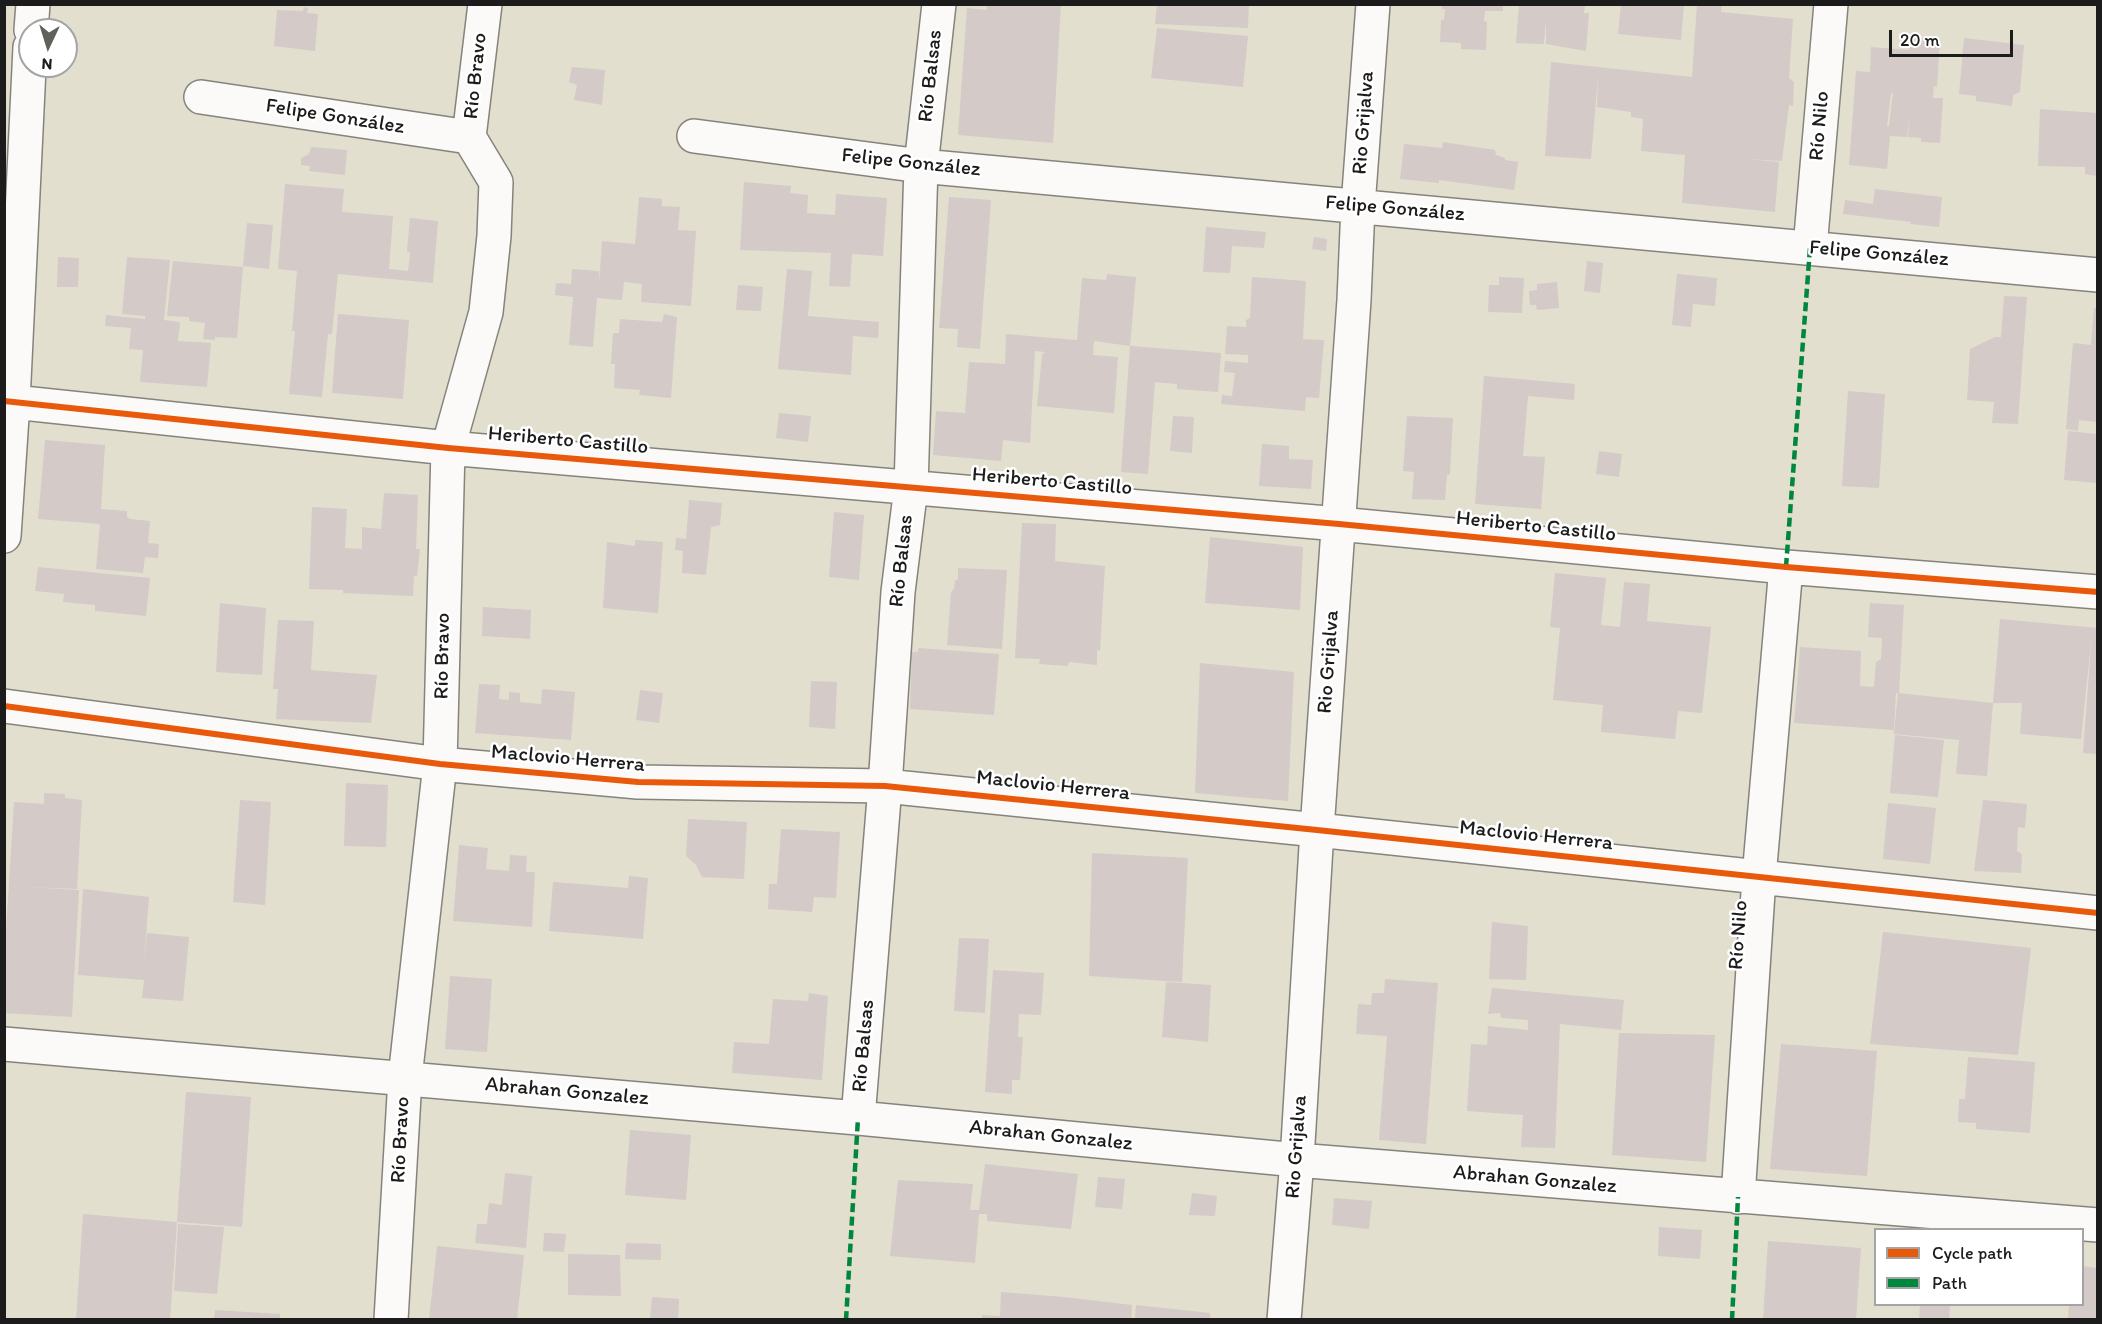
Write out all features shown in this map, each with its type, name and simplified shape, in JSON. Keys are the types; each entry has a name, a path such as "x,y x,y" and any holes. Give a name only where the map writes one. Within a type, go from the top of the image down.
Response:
{"street":[{"name":"Río Bravo","path":"391,1320 405,1078 440,764 448,448 486,312 494,236 496,182 470,137 484,4"},
{"name":"Río Balsas","path":"858,1118 898,592 911,487 921,166 939,4"},
{"name":"Rio Grijalva","path":"1284,1320 1297,1160 1373,4"},
{"name":"Río Nilo","path":"1810,248 1830,4"},
{"path":"4,537 20,78"},
{"name":"Felipe González","path":"201,97 470,137"},
{"name":"Felipe González","path":"694,136 921,166 2097,275"},
{"name":"Heriberto Castillo","path":"9,401 448,448 1339,524 1786,567 2097,592"},
{"name":"Río Nilo","path":"1738,1197 1759,877 1786,567"},
{"name":"Maclovio Herrera","path":"4,706 440,764 638,782 885,786 2097,913"},
{"name":"Abrahan Gonzalez","path":"4,1044 858,1118 1297,1160 2097,1225"}],"building":[{"path":"986,4 1061,4 1053,143 958,135 967,8 987,10"},
{"path":"1157,4 1249,4 1248,28 1155,24"},
{"path":"1442,4 1503,4 1503,11 1485,11 1486,50 1461,49 1461,43 1440,42 1441,20 1444,20 1445,9 1442,9"},
{"path":"1519,4 1585,4 1584,13 1589,13 1586,51 1546,44 1546,19 1544,44 1516,43"},
{"path":"1621,4 1684,4 1681,40 1618,34"},
{"path":"1697,4 1722,4 1721,12 1793,19 1789,78 1794,82 1793,106 1789,105 1782,161 1748,159 1779,162 1775,212 1682,203 1685,155 1641,151 1643,119 1631,117 1631,112 1597,107 1598,76 1591,159 1545,156 1551,62 1692,77"},
{"path":"304,7 308,8 307,13 318,14 315,51 274,46 277,10 303,11"},
{"path":"1157,28 1248,36 1243,87 1151,78"},
{"path":"1910,38 1940,40 1937,87 1934,86 1933,98 1943,98 1940,143 1921,142 1921,138 1908,137 1909,117 1907,137 1890,136 1887,169 1849,165 1856,71 1870,72 1871,47 1909,50","holes":["1891,93 1893,93 1889,126 1887,126"]},
{"path":"1964,38 2024,45 2020,92 2013,95 2012,106 1976,101 1976,96 1959,94"},
{"path":"572,67 605,70 602,105 574,100 577,85 569,82"},
{"path":"2040,109 2097,113 2097,176 2085,174 2085,167 2038,166"},
{"path":"1443,142 1495,150 1496,155 1505,160 1518,162 1514,190 1439,180 1439,183 1400,179 1404,144 1442,148"},
{"path":"311,147 347,150 345,175 309,171 310,166 301,165 301,158 309,154"},
{"path":"744,182 791,186 790,193 808,195 807,213 835,215 836,194 887,198 883,256 852,254 850,287 829,286 831,253 740,250"},
{"path":"285,184 344,189 342,212 393,216 389,269 408,271 410,218 438,221 433,283 338,274 332,334 328,334 322,397 289,394 295,331 292,331 297,271 278,269"},
{"path":"1875,189 1942,197 1939,227 1843,214 1845,200 1873,204"},
{"path":"639,197 662,199 662,206 680,207 678,230 696,231 691,306 641,302 642,284 624,282 622,300 597,298 593,347 569,345 573,297 555,295 556,283 571,284 572,269 599,271 599,284 602,241 635,244"},
{"path":"949,197 991,200 980,349 957,347 958,329 939,328"},
{"path":"247,223 273,225 269,269 243,266"},
{"path":"1206,227 1266,232 1264,248 1232,246 1230,273 1203,272"},
{"path":"1314,237 1327,239 1326,251 1312,249"},
{"path":"58,257 79,258 78,287 57,287"},
{"path":"127,257 170,260 164,320 180,322 178,341 211,343 207,387 140,382 143,350 129,349 131,328 105,326 106,315 145,319 145,316 122,314"},
{"path":"173,261 243,267 237,338 203,339 205,323 189,321 189,317 167,316"},
{"path":"1587,261 1603,263 1600,293 1584,291"},
{"path":"787,269 812,271 808,316 879,322 878,338 853,336 851,375 778,369"},
{"path":"1107,274 1136,277 1130,346 1094,341 1093,355 1118,357 1114,413 1037,406 1042,355 1045,352 1035,351 1030,443 1003,440 1001,461 933,455 936,411 965,413 969,362 1005,364 1006,334 1077,340 1082,278 1106,280"},
{"path":"1677,274 1717,278 1715,306 1693,304 1691,327 1672,325"},
{"path":"1252,277 1306,281 1303,339 1324,340 1319,398 1306,397 1305,411 1221,404 1222,395 1232,396 1235,373 1224,372 1225,361 1248,363 1248,355 1225,354 1227,326 1246,327 1246,320 1250,318"},
{"path":"1499,277 1524,278 1522,313 1488,312 1489,285 1499,285"},
{"path":"1557,282 1559,308 1537,310 1536,305 1530,305 1529,291 1537,290 1537,284"},
{"path":"738,285 763,287 761,311 736,310"},
{"path":"2004,296 2027,297 2018,424 1992,423 1994,402 1967,400 1970,349 1995,337 2001,337"},
{"path":"2094,308 2097,308 2097,422 2079,420 2078,431 2066,429 2073,343 2091,345"},
{"path":"338,314 409,320 403,399 332,393"},
{"path":"664,314 677,317 671,398 639,395 640,390 614,388 615,364 611,364 613,333 619,333 620,319 662,322"},
{"path":"1130,346 1221,353 1218,392 1177,389 1177,384 1155,382 1148,474 1121,472"},
{"path":"1484,376 1575,384 1574,400 1528,396 1523,456 1545,457 1541,509 1475,504"},
{"path":"1848,391 1885,394 1879,488 1842,486"},
{"path":"779,413 811,416 808,442 776,438"},
{"path":"1173,416 1194,417 1192,453 1170,451"},
{"path":"1407,416 1453,418 1450,474 1447,475 1445,500 1412,499 1414,472 1403,471"},
{"path":"2068,431 2097,434 2097,483 2064,480"},
{"path":"45,440 105,445 101,509 127,511 127,517 130,519 150,521 148,543 159,544 158,558 145,557 143,573 96,569 100,524 38,519"},
{"path":"1262,444 1289,446 1289,459 1313,460 1311,489 1259,486"},
{"path":"1599,451 1622,454 1619,477 1596,474"},
{"path":"384,493 418,495 416,549 420,549 417,576 414,576 413,596 309,589 312,507 347,509 345,548 362,549 362,527 381,529"},
{"path":"689,500 722,503 720,525 711,527 706,575 682,573 683,551 675,550 676,538 686,539"},
{"path":"834,512 864,515 859,580 829,577"},
{"path":"1022,523 1056,524 1055,561 1105,566 1100,651 1097,650 1097,665 1069,662 1068,666 1039,664 1040,659 1015,658"},
{"path":"1210,537 1303,547 1300,610 1205,603"},
{"path":"635,540 663,542 658,613 603,608 607,542 635,546"},
{"path":"38,567 150,578 146,616 95,611 95,605 63,602 64,594 35,591"},
{"path":"958,568 1007,570 1002,649 947,645 951,593 958,579"},
{"path":"1555,573 1606,578 1601,625 1620,627 1624,582 1650,584 1647,621 1711,627 1702,713 1678,711 1675,739 1601,732 1603,705 1553,700 1560,628 1550,627"},
{"path":"220,603 266,608 262,675 216,672"},
{"path":"1870,603 1904,605 1899,693 1896,693 1894,730 1794,723 1800,647 1861,651 1860,686 1874,687 1876,662 1881,659 1882,638 1868,637"},
{"path":"483,607 531,610 530,639 482,636"},
{"path":"2000,619 2097,628 2097,754 2083,753 2092,633 2081,739 2020,734 2022,703 1993,703"},
{"path":"278,620 314,621 311,670 377,675 371,723 276,719 278,689 273,689"},
{"path":"918,648 999,654 994,715 910,709 912,652 918,652"},
{"path":"1200,663 1294,672 1288,801 1195,793"},
{"path":"811,681 837,682 835,729 809,727"},
{"path":"479,684 500,685 499,699 509,700 509,692 520,693 520,702 541,704 542,689 575,692 571,740 475,733"},
{"path":"640,690 663,693 659,723 636,720"},
{"path":"1898,693 1993,703 1987,776 1956,774 1959,740 1894,734"},
{"path":"1895,735 1944,740 1938,797 1890,793"},
{"path":"346,783 388,785 386,847 344,846"},
{"path":"44,793 65,794 65,798 82,800 77,889 24,887 79,890 72,1017 4,1013 4,963 14,802 44,804"},
{"path":"240,800 271,802 265,905 233,902"},
{"path":"1983,800 2027,804 2025,828 2018,827 2017,851 2022,854 2021,873 1974,871"},
{"path":"1888,803 1936,808 1930,864 1883,859"},
{"path":"688,819 747,822 744,879 702,877 696,865 686,856"},
{"path":"781,829 840,832 836,898 814,897 812,912 768,909 769,884 777,884"},
{"path":"459,845 488,848 486,869 509,871 510,855 527,856 526,872 535,872 532,927 453,921"},
{"path":"1092,853 1188,858 1182,982 1089,976"},
{"path":"629,876 648,878 643,939 549,931 553,882 628,888"},
{"path":"83,889 149,897 144,960 147,933 189,937 183,1001 142,998 144,980 78,975"},
{"path":"1492,922 1528,926 1526,980 1489,979"},
{"path":"1883,932 2031,948 2018,1055 1870,1044"},
{"path":"959,938 989,939 985,1013 954,1011"},
{"path":"993,970 1044,973 1041,1015 1019,1014 1018,1037 1023,1037 1020,1080 1012,1080 1012,1094 985,1092"},
{"path":"450,976 492,979 487,1052 445,1049"},
{"path":"1385,979 1438,983 1426,1144 1379,1140 1387,1036 1356,1034 1358,1004 1371,1005 1372,993 1384,993"},
{"path":"1166,982 1211,985 1208,1042 1162,1037"},
{"path":"1492,988 1624,1000 1621,1030 1560,1024 1555,1148 1521,1147 1523,1115 1467,1111 1471,1044 1487,1045 1488,1026 1528,1030 1528,1020 1501,1018 1500,1013 1488,1014"},
{"path":"809,993 828,996 822,1080 732,1073 734,1042 769,1044 773,999 808,1001"},
{"path":"1619,1033 1715,1035 1706,1162 1612,1155"},
{"path":"1781,1044 1877,1051 1867,1176 1770,1169"},
{"path":"1968,1057 2035,1062 2030,1133 1976,1129 1976,1123 1958,1122 1959,1099 1965,1099"},
{"path":"186,1092 251,1097 242,1227 177,1222"},
{"path":"630,1130 691,1135 686,1200 625,1195"},
{"path":"985,1164 1078,1174 1071,1229 987,1221 987,1214 979,1214 975,1263 890,1256 898,1180 973,1184 970,1210 979,1210"},
{"path":"505,1173 532,1176 526,1248 475,1243 477,1224 487,1224 489,1203 502,1205"},
{"path":"1098,1177 1125,1179 1122,1209 1095,1207"},
{"path":"1192,1193 1217,1196 1215,1216 1189,1215"},
{"path":"1334,1198 1372,1201 1369,1229 1332,1225"},
{"path":"83,1214 177,1222 170,1320 76,1320"},
{"path":"178,1224 224,1227 217,1294 174,1291"},
{"path":"1659,1227 1702,1230 1700,1259 1658,1256"},
{"path":"544,1233 566,1234 564,1252 543,1251"},
{"path":"1768,1241 1861,1248 1856,1320 1763,1320"},
{"path":"626,1243 661,1244 661,1260 625,1259"},
{"path":"437,1246 524,1255 517,1320 429,1320"},
{"path":"568,1254 620,1255 621,1296 568,1295"},
{"path":"2084,1266 2097,1268 2097,1320 2068,1320 2069,1306 2084,1306"},
{"path":"1001,1292 1132,1305 1131,1320 982,1320 982,1315 1000,1316"},
{"path":"652,1297 679,1299 678,1320 650,1320"},
{"path":"1136,1305 1210,1313 1210,1320 1135,1320"},
{"path":"1920,1306 1950,1306 1949,1320 1919,1320"},
{"path":"215,1310 280,1314 280,1320 214,1320"}],"marked path":[{"path":"1786,567 1810,248"},
{"path":"846,1320 858,1118"},
{"path":"1732,1320 1738,1197"}],"cycle path":[{"path":"4,401 448,448 1339,524 1786,567 2098,592"},
{"path":"4,706 440,764 638,782 885,786 2098,913"}]}
